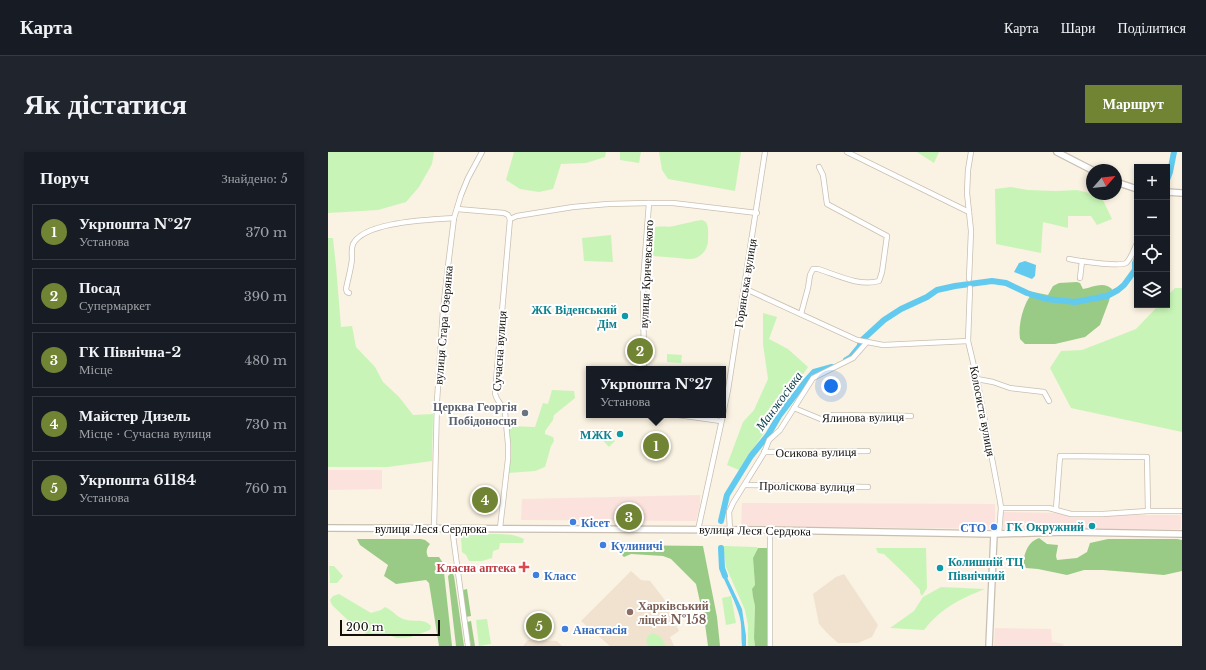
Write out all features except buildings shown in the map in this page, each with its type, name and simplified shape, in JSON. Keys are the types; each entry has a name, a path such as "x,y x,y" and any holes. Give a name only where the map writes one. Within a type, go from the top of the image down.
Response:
{"main road":[{"path":"1057,152 1086,167"},
{"path":"1122,184 1134,187"},
{"path":"1170,192 1182,192"},
{"name":"вулиця Леся Сердюка","path":"328,528 770,530 997,534 1066,532 1182,534"},
{"path":"989,646 997,534"}],"street":[{"name":"вулиця Стара Озерянка","path":"434,528 437,401 443,310 454,218 468,178 482,152"},
{"name":"Горянська вулиця","path":"726,400 765,152"},
{"path":"848,152 969,212"},
{"path":"969,279 971,231 967,193 968,170 971,152"},
{"path":"801,314 810,275 813,269 858,282 873,283 879,281 882,272 887,236 827,204 823,175 819,167"},
{"path":"457,209 502,212 510,219 517,216 573,207 649,203 673,204 756,214"},
{"name":"вулиця Кричевського","path":"644,366 643,282 649,203"},
{"path":"349,293 346,289 352,259 352,248 357,238 379,227 392,224 454,218"},
{"name":"Сучасна вулиця","path":"500,528 508,459 508,444 504,408 496,397 495,393 510,219"},
{"path":"1068,259 1122,264 1128,261 1134,249"},
{"path":"1080,278 1082,261"},
{"name":"Колосиста вулиця","path":"970,288 968,342 977,379 1001,508 997,534"},
{"path":"744,289 857,340 865,342 884,345 968,342"},
{"path":"728,530 729,512 764,452 769,440 780,430 812,378 853,358 865,342"},
{"path":"977,379 993,382 1010,388 1044,392 1049,401"},
{"name":"Ялинова вулиця","path":"794,408 823,420 828,419 832,415 911,416"},
{"path":"700,418 721,421"},
{"name":"Горянська вулиця","path":"698,530 722,418"},
{"name":"Осикова вулиця","path":"764,452 868,451"},
{"path":"1056,509 1060,456 1147,457 1148,511"},
{"name":"Проліскова вулиця","path":"745,485 868,487"},
{"path":"1001,508 1049,508 1071,514 1182,511"},
{"path":"452,528 468,646"},
{"path":"770,530 770,646"}],"shaded area":[{"path":"328,470 382,470 382,489 328,490"},
{"path":"700,495 700,505 696,521 521,520 522,499"},
{"path":"742,503 995,504 995,529 741,526"},
{"path":"1003,512 1056,513 1066,515 1181,515 1181,529 1003,529"},
{"name":"Харківський ліцей №158","path":"631,571 641,580 650,581 664,599 679,631 670,637 674,646 610,646 581,621"},
{"path":"844,574 878,625 872,637 858,643 838,643 819,624 813,594 836,577"},
{"path":"995,628 1051,629 1052,642 1064,644 1063,646 994,646"},
{"path":"528,640 557,641 562,646 523,646"}],"green space":[{"path":"328,152 434,152 432,164 419,187 406,202 378,210 328,213"},
{"path":"514,152 606,152 605,157 586,163 561,164 553,189 539,192 520,189 506,180"},
{"path":"620,152 641,152 639,163 620,160"},
{"path":"659,152 741,152 735,191 668,179 662,170"},
{"path":"917,152 939,152 934,163"},
{"path":"1011,187 1028,190 1077,190 1086,192 1086,200 1103,200 1112,219 1097,225 1091,216 1068,216 1068,228 1043,222 1041,253 996,244 995,189"},
{"path":"702,220 707,224 708,244 705,251 696,258 687,259 653,256 650,254 653,228 671,227"},
{"path":"611,235 613,262 584,261 582,238"},
{"path":"328,238 333,238 341,327 352,326 356,347 375,367 383,382 399,397 413,415 433,414 432,461 388,467 328,467"},
{"path":"1059,283 1080,283 1083,289 1106,285 1112,289 1100,325 1085,337 1055,344 1025,344 1020,339 1021,321 1026,302 1033,292 1048,295 1053,286"},
{"path":"1175,288 1182,288 1182,432 1071,408 1050,368 1061,351 1082,350 1136,329 1156,308 1170,308 1170,293"},
{"path":"763,313 777,317 769,339 788,349 808,367 739,470 727,465 743,422 754,410 768,379 763,344"},
{"path":"667,354 682,355 681,363 667,362"},
{"path":"552,390 574,391 575,398 554,415 553,420 545,431 545,434 553,437 554,441 545,467 535,471 508,473 508,426 535,427 543,403 548,404"},
{"path":"603,428 615,441 609,447 597,434"},
{"path":"463,535 510,535 524,539 523,543 500,543 499,549 493,551 492,558 482,561 469,561 466,555 462,552 461,538"},
{"path":"1039,538 1047,544 1058,545 1056,556 1057,560 1077,558 1087,552 1090,543 1108,539 1182,540 1182,571 1164,575 1084,570 1067,575 1026,568 1023,561 1026,550 1032,542"},
{"path":"357,539 421,539 430,544 427,550 428,557 439,557 443,563 452,646 439,646 429,583 426,580 396,584 384,576 388,565 360,545"},
{"path":"617,545 703,546 717,617 720,646 708,646 705,624 696,584 671,559 663,556 631,554 624,557 618,551"},
{"path":"723,546 758,548 753,558 755,585 752,589 755,606 755,646 748,646 748,625 745,610 726,567"},
{"path":"758,548 770,548 770,646 755,646 754,638 755,606 752,589 755,585 753,558"},
{"path":"876,548 926,548 927,588 922,596 920,590 906,575 884,554 878,553"},
{"path":"329,566 334,566 343,576 337,583 330,583"},
{"path":"453,574 454,576 464,646 456,646 448,576"},
{"path":"941,587 985,589 944,610 930,622 924,630 890,628 914,611 923,597"},
{"path":"467,589 471,616 466,617 463,590"},
{"path":"339,594 371,613 385,607 398,617 410,621 426,622 431,626 430,630 411,637 397,638 391,636 366,634 354,626 332,605 330,600 333,596"},
{"path":"731,596 736,623 726,625 722,598"},
{"path":"487,619 491,644 479,646 476,620"},
{"path":"471,621 475,646 471,646 467,622"},
{"path":"653,633 660,636 666,646 648,646 647,638"}],"water":[{"path":"1025,261 1036,265 1035,276 1032,279 1014,272 1019,263"},
{"path":"723,569 742,609 746,646 742,646 740,618 734,600 721,572"}],"waterway":[{"name":"Манжосівка","path":"1170,172 1174,152"},
{"name":"Манжосівка","path":"846,360 851,357 860,346 860,342 884,320 937,290 992,281 1006,283 1027,293 1046,299 1075,302 1107,296 1124,285 1134,271"},
{"name":"Манжосівка","path":"721,521 727,495 751,456 768,435 779,416 814,372 832,367"},
{"name":"Манжосівка","path":"721,548 722,568 725,576"}],"place":[{"name":"ЖК Віденський Дім","path":"625,316"},
{"name":"Посад","path":"640,351"},
{"name":"Церква Георгія Побідоносця","path":"525,413"},
{"name":"МЖК","path":"620,434"},
{"name":"Укрпошта №27","path":"656,446"},
{"name":"Майстер Дизель","path":"485,500"},
{"name":"ГК Північна-2","path":"629,517"},
{"name":"Кісет","path":"573,522"},
{"name":"ГК Окружний","path":"1092,526"},
{"name":"СТО","path":"994,527"},
{"name":"Кулиничі","path":"603,545"},
{"name":"Класна аптека","path":"524,567"},
{"name":"Колишній ТЦ Північний","path":"940,568"},
{"name":"Класс","path":"536,575"},
{"name":"Харківський ліцей №158","path":"630,612"},
{"name":"Укрпошта 61184","path":"539,626"},
{"name":"Анастасія","path":"565,629"}]}
